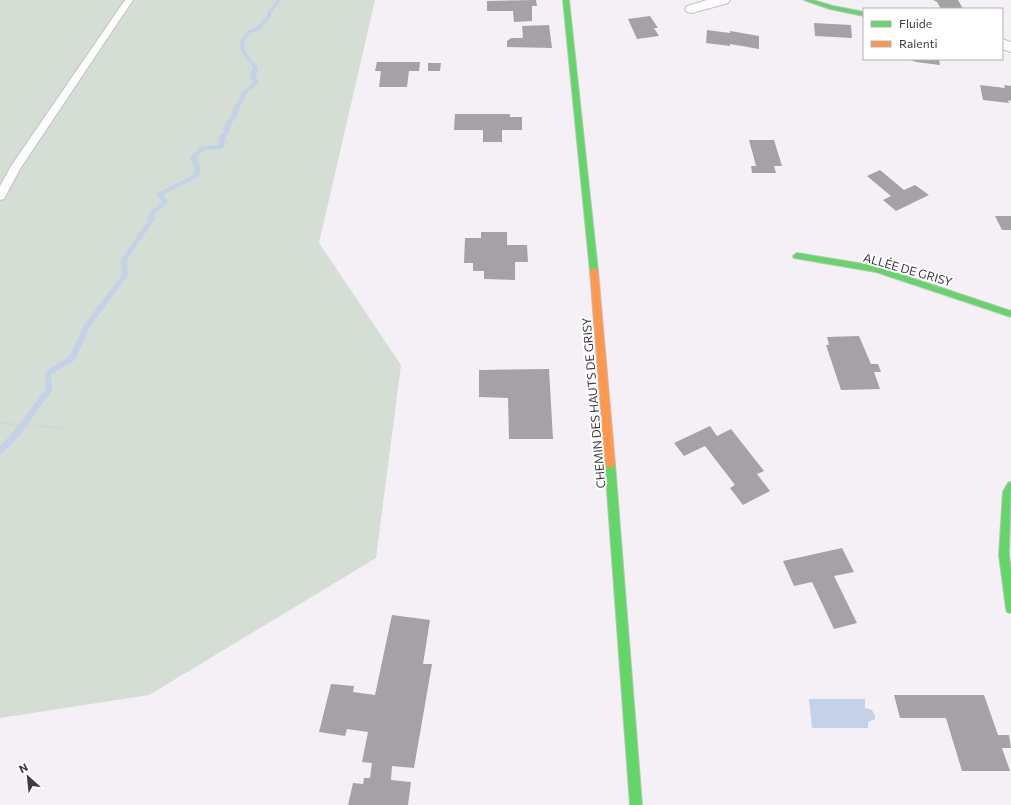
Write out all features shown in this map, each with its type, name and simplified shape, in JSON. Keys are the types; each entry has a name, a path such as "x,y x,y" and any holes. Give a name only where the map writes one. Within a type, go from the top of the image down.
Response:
{"street":[{"name":"CHEMIN DES HAUTS DE GRISY","path":"566,0 601,340 636,805"},
{"path":"692,9 723,0"},
{"path":"807,0 832,8 863,14"},
{"name":"ALLÉE DE GRISY","path":"796,256 876,269 1011,314"},
{"path":"1011,486 1008,492 1004,555 1011,608"}],"lane":[{"path":"0,196 15,168 129,0"}],"path":[{"path":"213,137 229,144"},
{"path":"0,423 63,428"}],"shaded area":[{"path":"0,0 375,0 319,243 401,365 376,558 149,695 0,718"}],"water":[{"path":"809,699 865,699 865,708 872,710 875,719 868,722 868,728 812,728"}],"building":[{"path":"536,0 537,6 532,6 532,21 514,22 513,11 487,11 487,1"},
{"path":"933,0 958,0 962,8 940,8 937,2"},
{"path":"650,16 658,28 654,28 659,36 637,39 628,19"},
{"path":"814,23 851,25 852,38 815,36"},
{"path":"549,25 552,48 507,47 507,41 511,38 523,38 522,26"},
{"path":"707,30 730,33 730,31 759,36 759,49 730,44 730,46 706,43"},
{"path":"910,60 939,60 940,65"},
{"path":"377,62 420,62 419,71 409,71 407,87 379,87 381,71 375,71"},
{"path":"428,63 441,63 440,71 428,71"},
{"path":"980,85 1005,88 1004,85 1011,86 1011,101 1008,100 1009,103 983,100"},
{"path":"455,114 510,114 510,117 522,117 522,130 502,130 502,142 483,142 483,130 454,130"},
{"path":"749,140 774,140 782,166 774,166 776,173 752,173 751,166 756,166"},
{"path":"880,170 904,190 915,185 929,195 896,211 883,200 891,196 867,176"},
{"path":"995,216 1011,216 1011,230 1002,230"},
{"path":"481,232 507,232 507,245 527,245 528,262 515,262 515,280 484,279 484,271 473,271 473,263 464,263 465,238 481,238"},
{"path":"859,336 871,364 878,364 881,372 874,372 880,389 841,390 826,345 829,345 827,337"},
{"path":"549,369 553,439 509,439 508,398 479,397 479,370"},
{"path":"710,426 717,436 731,429 764,471 757,474 770,491 743,505 730,488 735,485 705,446 684,456 674,443"},
{"path":"842,548 854,572 834,576 857,623 834,629 812,582 794,586 783,561"},
{"path":"392,615 430,620 423,664 432,664 414,768 392,766 391,780 411,782 408,805 348,805 353,783 363,784 364,778 370,778 372,763 362,762 368,732 347,729 345,736 319,732 331,684 354,686 353,692 375,695"},
{"path":"894,695 984,695 998,735 1009,735 1011,748 1002,748 1010,771 962,771 946,718 900,718"}],"waterway":[{"path":"0,451 17,433 49,390 48,373 73,358 86,327 125,275 124,260 152,219 150,217 154,210 157,210 165,202 159,194 196,176 198,168 193,158 202,148 221,147 222,137 227,132 226,129 230,121 234,118 235,111 245,92 256,83 253,77 256,68 243,51 242,40 251,31 256,30 269,16 269,13 279,0"}],"traffic: fast":[{"path":"566,0 594,271"},
{"path":"807,0 832,8 863,14"},
{"path":"797,256 876,269 1011,314"},
{"path":"610,464 636,805"},
{"path":"1011,486 1008,492 1004,555 1011,608"}],"traffic: slow":[{"path":"594,271 610,464"}]}
